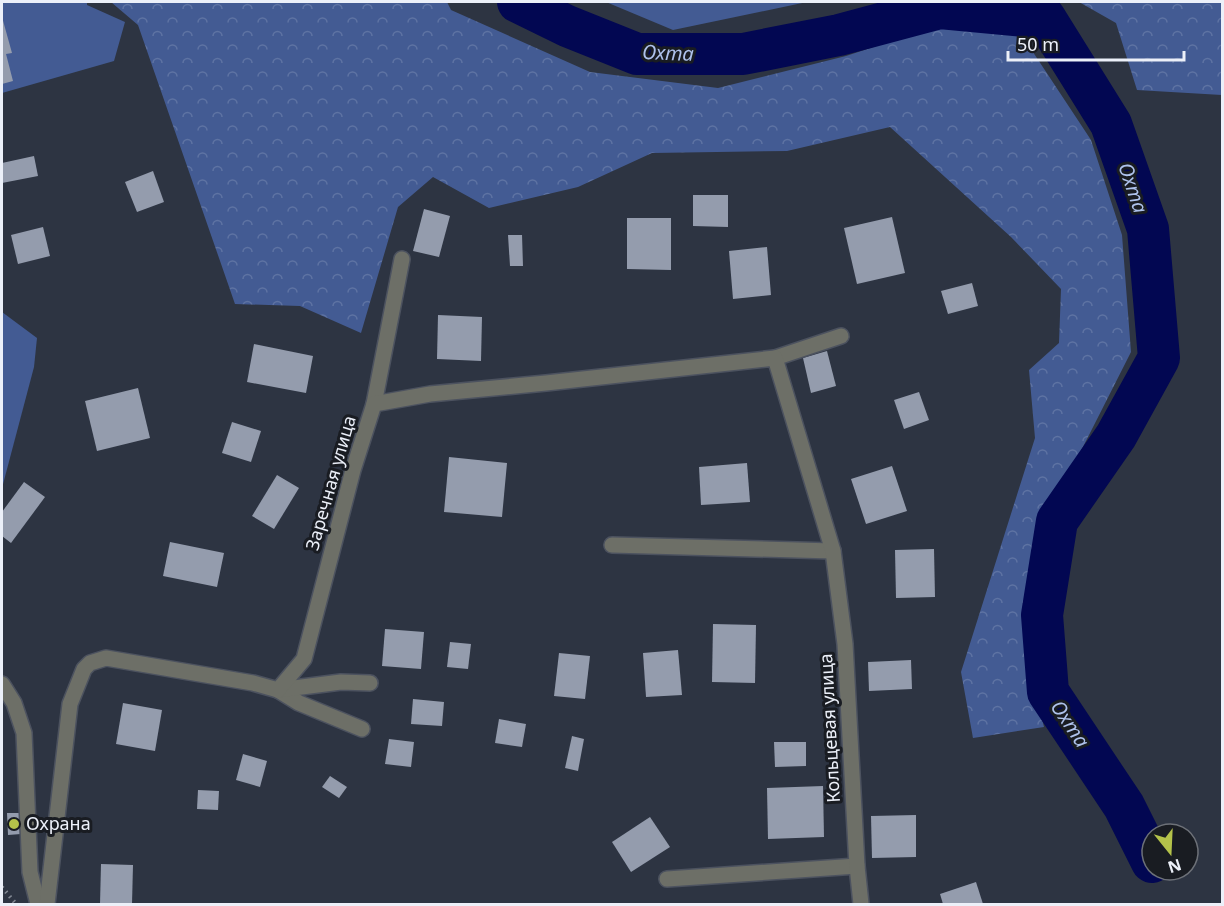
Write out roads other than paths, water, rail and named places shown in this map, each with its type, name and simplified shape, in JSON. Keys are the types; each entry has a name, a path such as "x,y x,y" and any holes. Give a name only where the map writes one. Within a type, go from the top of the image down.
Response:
{"street":[{"path":"374,404 402,259"},
{"name":"Заречная улица","path":"278,690 304,659 353,470 374,404 430,393 775,358 842,336"},
{"path":"612,545 833,550 775,358"},
{"name":"Кольцевая улица","path":"833,550 845,644 861,904"},
{"path":"46,904 70,704 79,677 90,663 106,658 253,682 278,690 299,703 362,729"},
{"path":"278,690 341,682 370,683"},
{"path":"2,684 14,703 24,733 30,872 38,904"},
{"path":"668,879 857,866"}],"waterway":[{"name":"Охта","path":"518,2 567,26 637,54 743,54 839,35 940,8 1045,18 1111,124 1148,229 1159,358 1116,436 1057,521 1042,615 1048,692 1124,806 1140,838"}],"place":[{"name":"Охрана","path":"14,824"}]}
